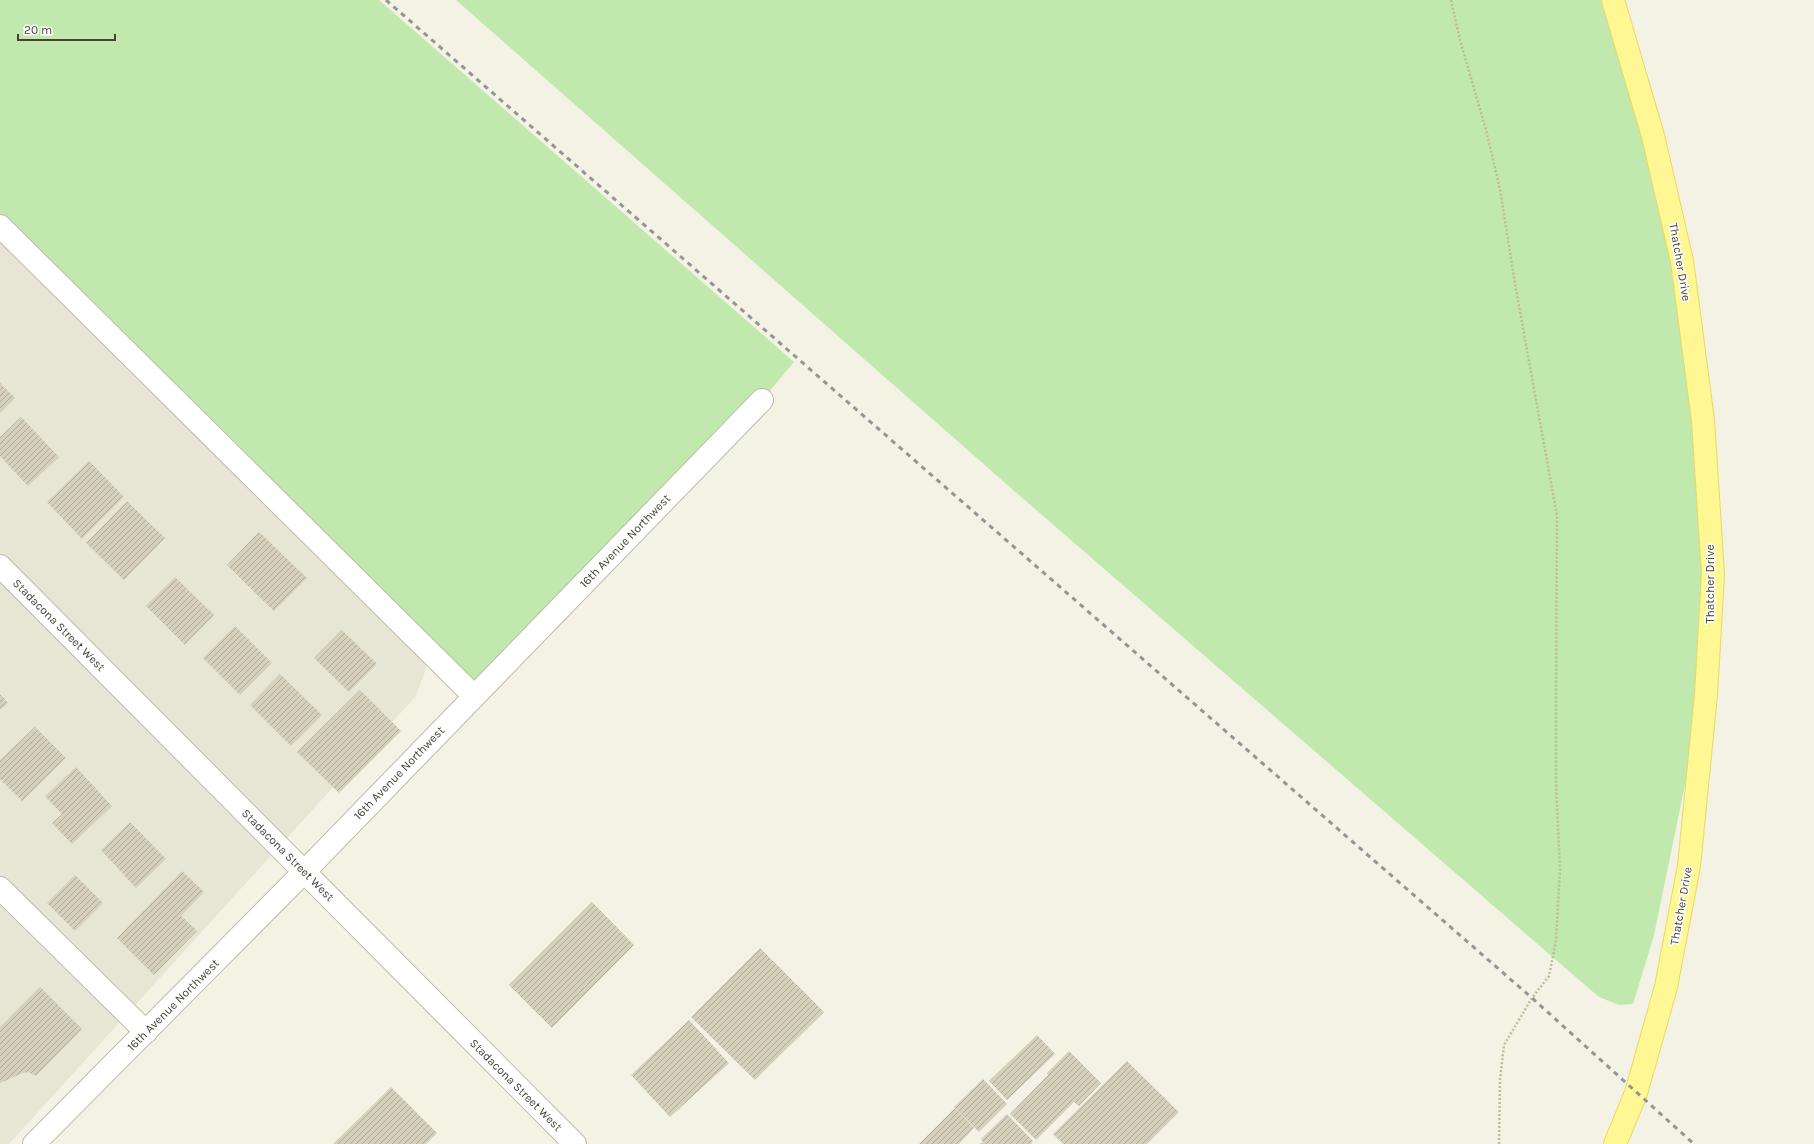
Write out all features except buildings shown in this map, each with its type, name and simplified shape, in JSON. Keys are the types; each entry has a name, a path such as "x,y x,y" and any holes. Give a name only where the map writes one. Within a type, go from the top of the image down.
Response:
{"main road":[{"name":"Thatcher Drive","path":"1613,0 1653,136 1682,261 1702,420 1713,574 1706,695 1689,866 1666,987 1636,1093 1615,1144"}],"street":[{"path":"0,226 430,650 474,696"},
{"name":"16th Avenue Northwest","path":"34,1144 304,872 762,400"},
{"name":"Stadacona Street West","path":"0,566 575,1144"},
{"path":"0,888 146,1032"}],"path":[{"path":"1451,0 1500,189 1515,284 1557,516 1556,720 1560,869 1556,941 1549,976 1532,998 1504,1045 1500,1080 1499,1144"}],"shaded area":[{"path":"0,226 430,650 424,675 415,697 9,1144 0,1144"}],"green space":[{"path":"0,0 379,0 794,362 762,400 474,696 0,226"},
{"path":"456,0 1604,0 1638,109 1678,272 1697,430 1703,599 1688,770 1654,935 1633,1004 1619,1005 1599,997 1012,489"}],"railway":[{"path":"386,0 1532,998 1694,1144"}]}
